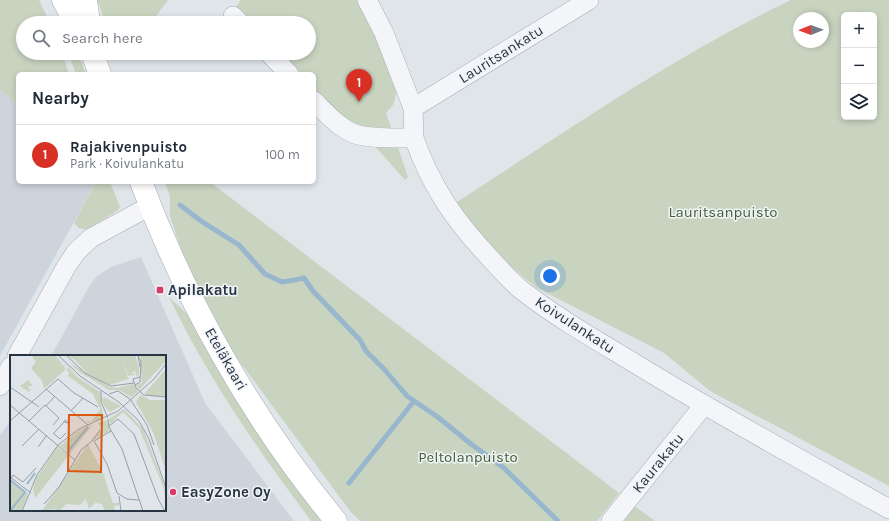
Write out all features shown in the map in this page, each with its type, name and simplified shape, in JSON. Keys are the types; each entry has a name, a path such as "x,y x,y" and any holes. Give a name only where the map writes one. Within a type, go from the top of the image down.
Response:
{"main road":[{"path":"63,0 71,16"},
{"path":"86,0 88,16"},
{"path":"95,60 99,72"},
{"name":"Eteläkaari","path":"142,184 159,229 223,356 281,450 336,521"}],"street":[{"name":"Koivulankatu","path":"367,0 384,33 413,108 414,138 424,165 453,216 468,235 500,269 523,291 552,312 704,405 889,509"},
{"name":"Lauritsankatu","path":"413,108 589,0"},
{"path":"276,60 287,72"},
{"path":"316,103 340,124 355,134 376,137 414,138"},
{"path":"17,355 76,252 91,238 150,206"},
{"path":"0,386 10,368"},
{"name":"Kaurakatu","path":"611,521 704,405"}],"shaded area":[{"path":"0,90 16,102 16,184 95,184 0,356"},
{"path":"141,257 205,403 294,521 0,521 0,435 10,421 10,511 166,511 166,355 52,355 90,285 97,276 111,267"}],"green space":[{"path":"0,0 39,0 47,16 16,16 16,60 64,60 68,72 16,72 16,102 0,90"},
{"path":"97,0 168,0 156,16 103,16"},
{"path":"241,0 359,0 366,12 397,91 393,105 386,113 408,177 405,180 358,127 347,120 316,91 316,72 297,72 287,60 316,60 316,16 245,16 236,7"},
{"name":"Lauritsanpuisto","path":"791,0 889,0 889,486 710,391 664,353 537,288 499,257 463,214 457,202 621,95 705,45"},
{"path":"71,60 80,60 85,72 75,72"},
{"path":"95,184 111,184 120,207 118,210 87,230 79,228 74,223"},
{"name":"Peltolanpuisto","path":"166,184 213,184 619,493 597,521 360,521 350,511 231,350 185,261 170,216 170,197"},
{"path":"169,297 188,315 228,388 267,447 321,521 311,521 234,412 200,356"},
{"path":"631,507 636,507 655,521 621,521"}],"waterway":[{"path":"180,205 201,221 239,245 265,274 282,282 304,278 313,291 360,340 366,351 407,396 439,418 504,468 558,521"},
{"path":"349,483 414,401"}],"place":[{"name":"Rajakivenpuisto","path":"359,102"},
{"name":"Apilakatu","path":"160,290"},
{"name":"EasyZone Oy","path":"173,492"}]}
